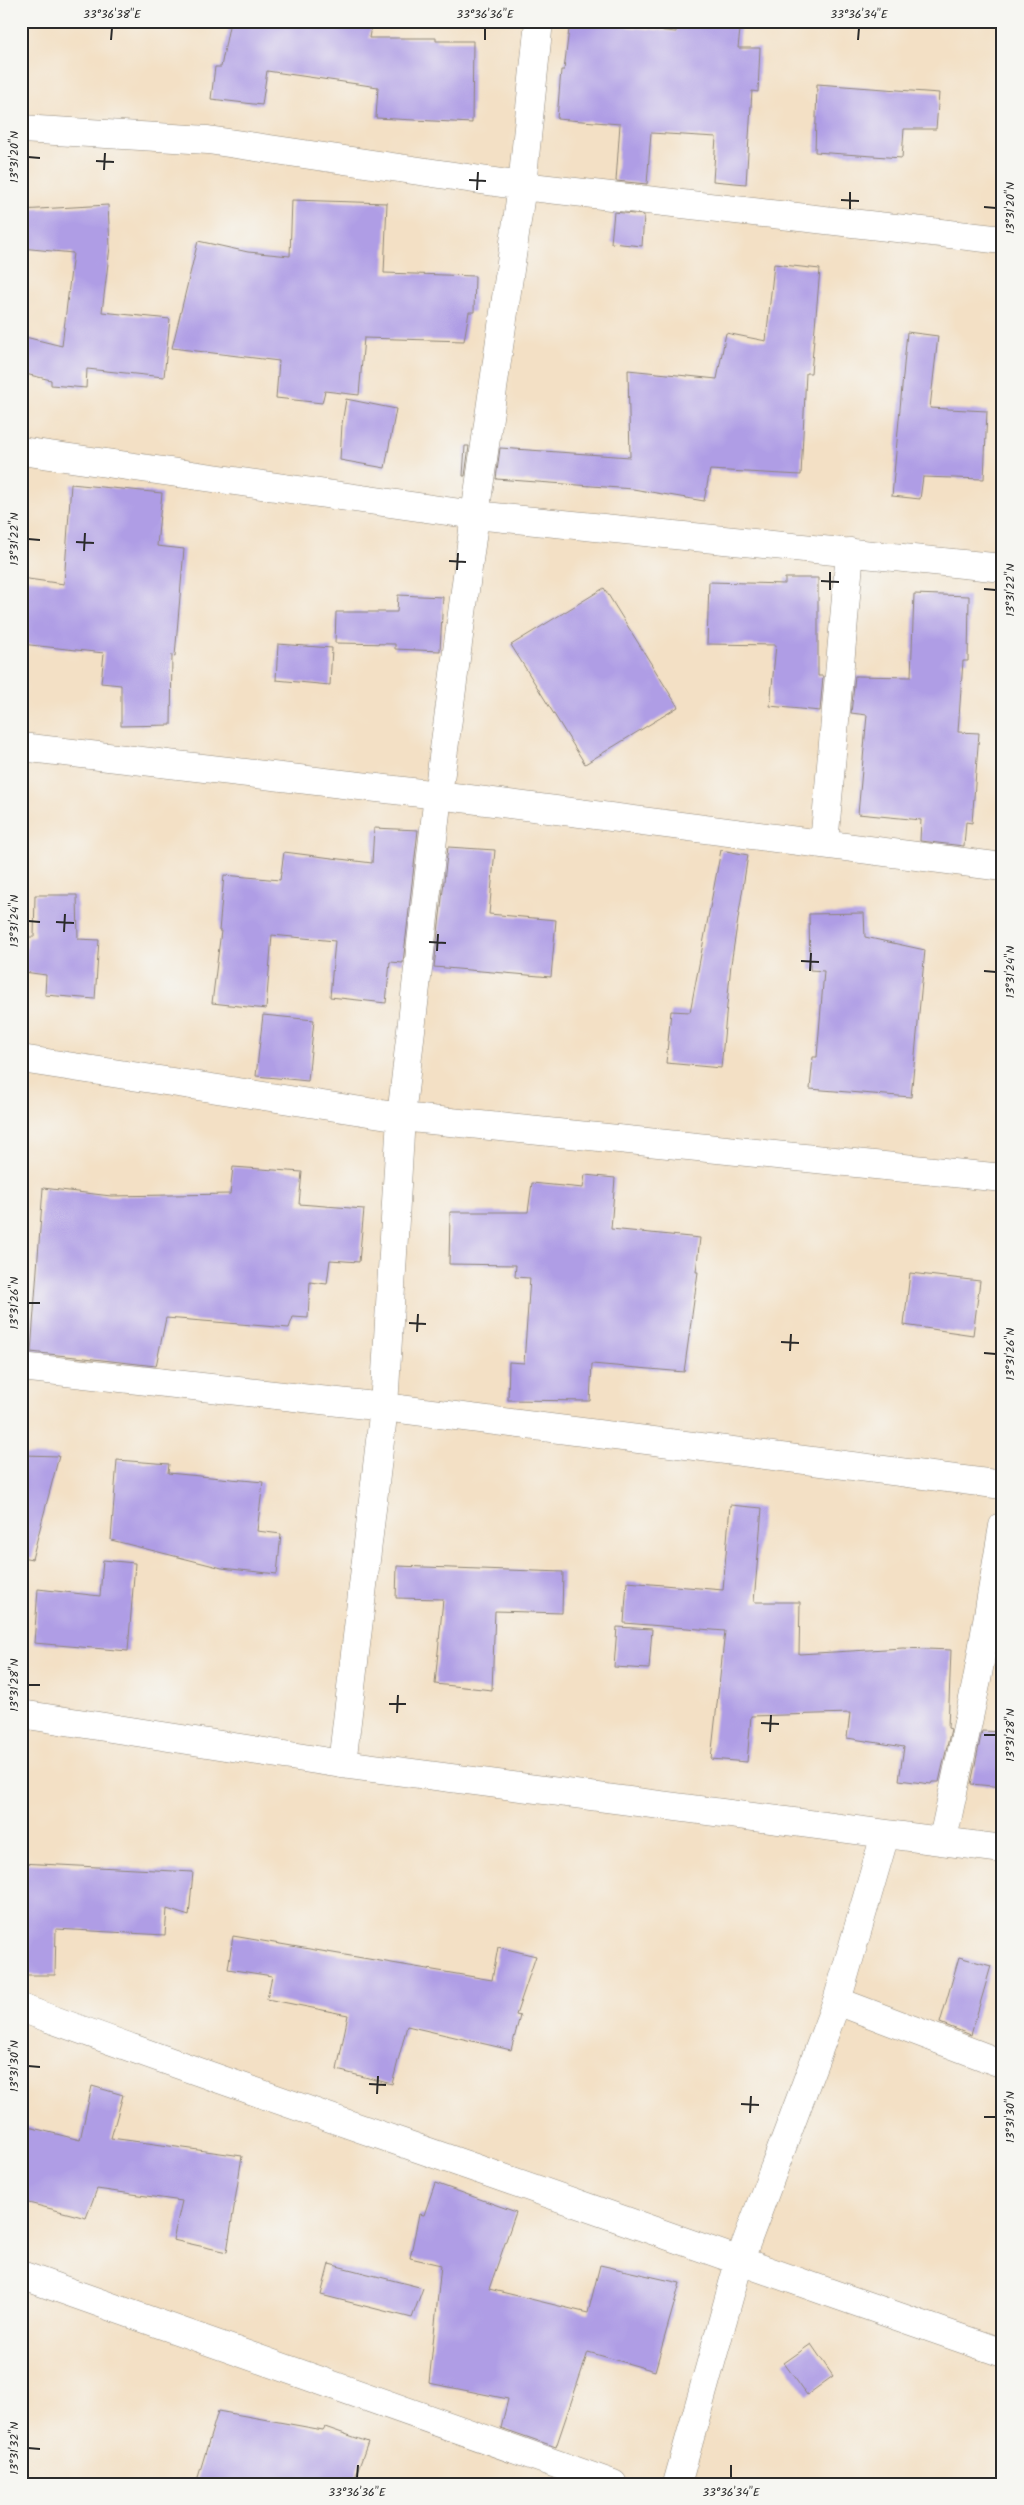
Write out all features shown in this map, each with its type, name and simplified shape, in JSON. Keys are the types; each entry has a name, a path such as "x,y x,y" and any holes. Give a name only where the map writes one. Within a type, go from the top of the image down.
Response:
{"street":[{"path":"342,1764 384,1407 401,1117 438,795 475,515 522,186 539,21"},
{"path":"21,130 208,140 522,186 1003,240"},
{"path":"21,451 475,515 1003,568"},
{"path":"824,844 850,552"},
{"path":"21,747 438,795 1003,867"},
{"path":"21,1059 401,1117 1003,1178"},
{"path":"21,1367 384,1407 1003,1485"},
{"path":"943,1840 976,1680 1003,1526"},
{"path":"21,1714 342,1764 1003,1849"},
{"path":"677,2484 739,2262 837,2001 885,1835"},
{"path":"837,2001 1003,2064"},
{"path":"21,2008 166,2061 1003,2353"},
{"path":"21,2275 613,2484"}],"building":[{"path":"230,21 372,21 369,38 436,38 436,41 473,41 472,123 376,118 378,87 267,71 262,105 211,99 215,67 221,67"},
{"path":"570,21 676,32 677,21 741,21 738,48 760,48 758,92 752,91 746,184 713,181 716,137 651,133 647,184 616,181 620,124 557,119 561,70 564,70"},
{"path":"817,84 939,93 936,129 904,129 902,158 815,152"},
{"path":"292,200 387,203 384,273 475,276 474,312 469,312 464,341 364,338 359,395 325,391 322,403 276,398 279,361 172,348 198,241 248,252 290,256"},
{"path":"108,205 110,247 102,312 170,319 164,377 87,369 86,388 51,385 51,380 21,373 21,336 62,346 73,253 21,248 21,210"},
{"path":"614,212 644,215 642,246 611,243"},
{"path":"774,264 820,269 811,373 806,373 801,475 710,470 704,501 633,489 496,479 500,448 630,457 628,370 717,379 726,333 766,341"},
{"path":"907,332 938,336 930,408 987,411 984,479 923,477 920,499 892,496"},
{"path":"346,399 396,409 385,468 340,460 342,424"},
{"path":"465,446 469,446 465,476 463,476"},
{"path":"71,484 162,493 157,546 184,549 175,656 172,655 171,725 121,726 121,685 101,683 104,653 21,644 21,578 64,584"},
{"path":"785,578 818,578 818,676 823,676 820,711 770,706 776,645 707,644 709,582 785,584"},
{"path":"604,588 678,707 585,764 511,645"},
{"path":"914,594 969,596 968,661 963,661 958,732 979,733 972,823 966,822 964,846 920,841 921,820 858,814 867,715 851,713 855,676 911,677"},
{"path":"398,595 443,597 440,651 395,649 395,644 335,643 336,612 397,612"},
{"path":"278,644 332,648 330,685 276,680"},
{"path":"374,828 418,830 403,963 390,962 386,1003 330,997 335,941 272,935 266,1009 212,1003 221,931 219,931 224,875 280,880 284,852 372,863"},
{"path":"448,847 495,850 489,914 556,920 551,977 434,967"},
{"path":"721,850 748,855 731,964 721,1068 666,1063 671,1011 690,1012"},
{"path":"35,895 77,895 78,939 99,940 95,999 45,995 46,975 24,972 28,937 34,937"},
{"path":"864,913 865,937 925,950 911,1097 810,1089 813,1057 817,1057 824,971 810,970 809,914"},
{"path":"263,1015 314,1020 308,1081 256,1076"},
{"path":"233,1167 302,1172 299,1204 364,1209 359,1262 330,1260 327,1284 310,1282 308,1318 293,1317 289,1328 166,1318 156,1366 31,1352 43,1188 111,1196 230,1194"},
{"path":"585,1175 615,1178 611,1229 700,1238 696,1272 698,1272 684,1372 592,1364 590,1401 508,1400 509,1362 524,1363 530,1278 515,1277 516,1265 449,1264 450,1212 528,1212 532,1183 583,1188"},
{"path":"910,1273 980,1281 973,1335 904,1325"},
{"path":"24,1455 59,1456 32,1559 21,1557 21,1482"},
{"path":"117,1460 169,1464 168,1473 263,1482 257,1531 281,1534 277,1574 222,1568 111,1540"},
{"path":"730,1505 762,1508 754,1602 800,1602 799,1654 903,1648 951,1650 948,1728 951,1729 939,1782 932,1782 931,1784 899,1780 904,1747 847,1738 850,1713 751,1716 747,1762 711,1759 725,1631 624,1623 627,1582 723,1590"},
{"path":"103,1560 135,1563 128,1651 34,1643 38,1589 100,1596"},
{"path":"397,1566 563,1572 562,1613 495,1611 492,1690 435,1684 443,1599 396,1598"},
{"path":"617,1627 652,1629 649,1669 614,1667"},
{"path":"982,1731 1003,1732 1003,1787 971,1784"},
{"path":"21,1863 193,1872 189,1916 167,1909 165,1935 56,1929 55,1975 21,1975"},
{"path":"233,1936 492,1980 498,1947 536,1956 516,2015 520,2016 511,2050 407,2026 392,2084 337,2070 348,2015 267,1999 272,1976 228,1969"},
{"path":"959,1957 991,1966 971,2035 940,2023"},
{"path":"92,2086 123,2095 111,2138 242,2156 227,2252 173,2240 182,2201 97,2189 86,2218 21,2201 21,2125 80,2140"},
{"path":"435,2183 516,2212 489,2289 588,2313 600,2265 680,2283 655,2371 588,2352 556,2447 501,2428 508,2399 429,2383 441,2265 410,2258 419,2214 424,2215"},
{"path":"329,2264 423,2288 412,2318 321,2295"},
{"path":"811,2344 833,2376 807,2395 784,2363"},
{"path":"218,2411 323,2430 325,2427 368,2442 353,2484 196,2484"}]}
